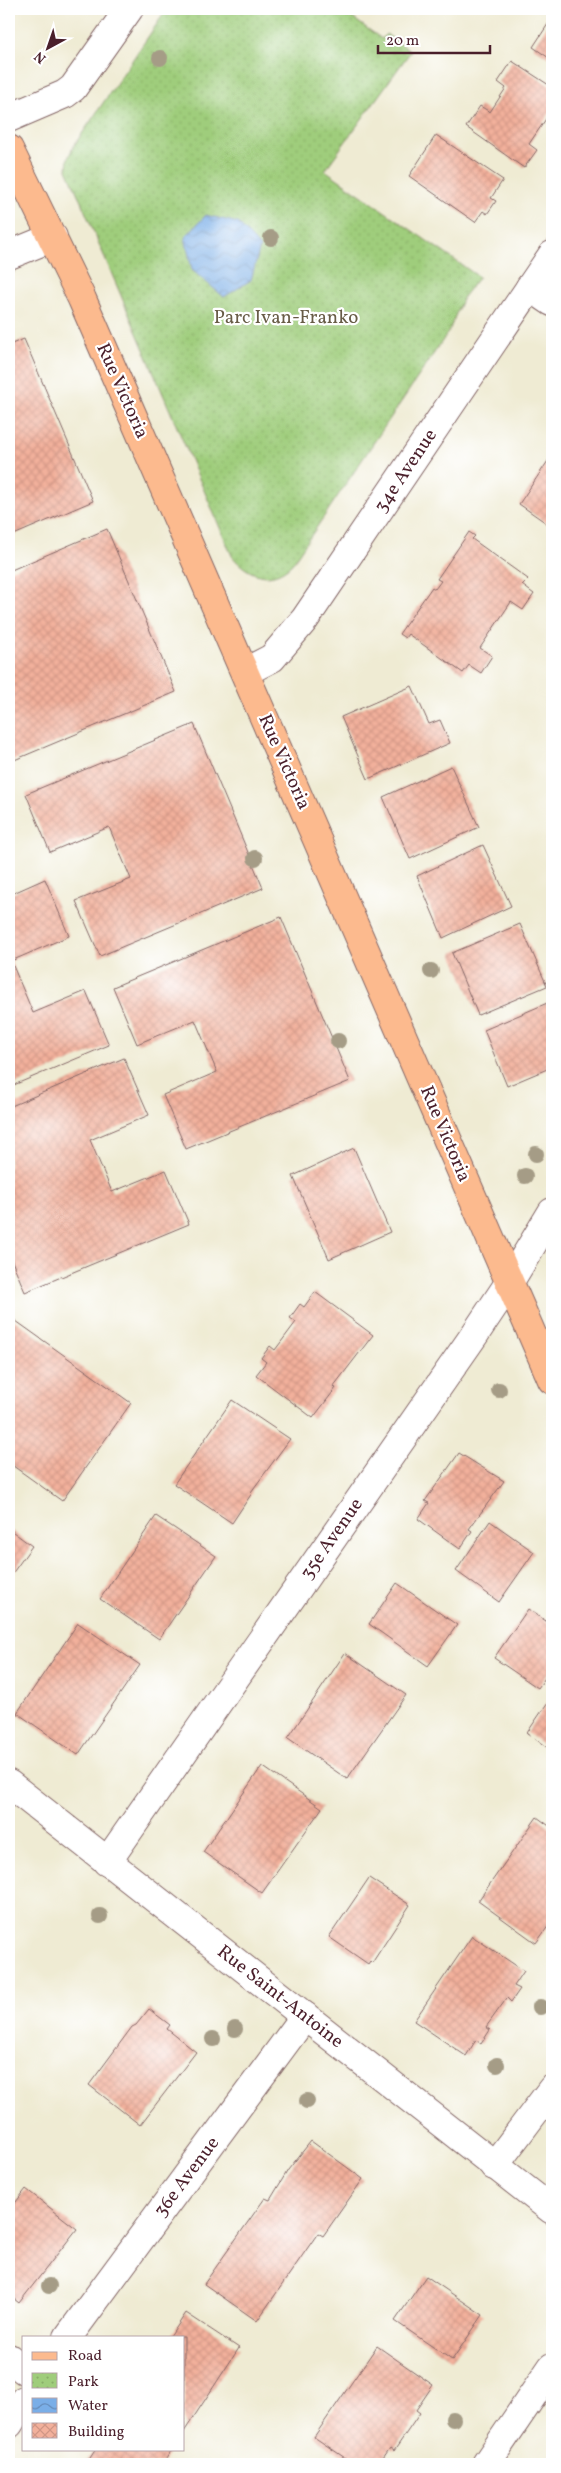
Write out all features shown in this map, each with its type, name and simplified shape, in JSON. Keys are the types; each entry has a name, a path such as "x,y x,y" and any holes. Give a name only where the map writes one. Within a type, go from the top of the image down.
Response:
{"main road":[{"name":"Rue Victoria","path":"9,148 53,237 552,1380"}],"street":[{"path":"9,118 65,94 72,88 129,9"},
{"path":"9,255 53,237"},
{"name":"34e Avenue","path":"244,672 272,658 300,625 541,295 552,254"},
{"name":"35e Avenue","path":"107,1862 509,1283 552,1212"},
{"name":"Rue Saint-Antoine","path":"9,1784 552,2210"},
{"name":"36e Avenue","path":"69,2336 305,2016"},
{"path":"494,2166 552,2089"},
{"path":"9,2358 22,2368"},
{"path":"486,2464 552,2367"},
{"path":"9,2424 22,2403"}],"green space":[{"name":"Parc Ivan-Franko","path":"167,9 340,9 382,39 386,34 411,51 325,170 479,277 463,297 449,331 292,564 277,574 269,576 253,573 232,556 67,169 68,158 73,147"}],"water":[{"path":"206,215 238,223 260,247 251,280 224,297 192,270 185,237"}],"building":[{"path":"552,18 552,60 533,47"},
{"path":"512,61 552,87 552,115 550,113 529,144 537,150 524,168 466,127 480,106 490,112 506,88 498,82"},
{"path":"436,135 503,180 491,198 496,201 487,214 483,211 475,222 409,176"},
{"path":"24,339 93,501 9,537 9,345"},
{"path":"552,455 552,527 519,504"},
{"path":"107,529 176,692 12,761 9,753 9,571"},
{"path":"469,532 475,536 472,539 528,579 522,585 534,594 523,610 511,602 480,648 492,656 481,673 469,665 463,673 408,634 405,638 399,634 432,587 435,589 441,581 437,579"},
{"path":"412,686 429,724 440,720 450,743 368,779 341,717"},
{"path":"194,724 263,888 100,956 76,901 131,879 109,827 50,852 26,794"},
{"path":"451,766 479,827 410,859 383,797"},
{"path":"483,845 511,906 443,938 417,876"},
{"path":"45,879 69,936 11,961 33,1013 86,991 109,1045 9,1087 9,895"},
{"path":"281,917 350,1081 186,1149 163,1095 217,1072 195,1020 137,1044 113,987"},
{"path":"520,924 547,986 478,1015 452,953"},
{"path":"552,1001 552,1067 507,1086 484,1030"},
{"path":"124,1058 149,1115 90,1140 112,1192 166,1170 189,1224 25,1292 9,1254 9,1107"},
{"path":"354,1148 390,1232 329,1259 293,1176"},
{"path":"315,1292 373,1335 333,1387 336,1388 313,1418 256,1375 266,1362 261,1358 270,1346 275,1350 296,1322 290,1318 300,1304 304,1307"},
{"path":"9,1316 131,1403 62,1501 9,1463"},
{"path":"232,1400 290,1439 251,1492 232,1523 174,1484"},
{"path":"459,1453 504,1481 469,1529 472,1531 460,1549 418,1519 429,1503 425,1501"},
{"path":"156,1516 216,1556 159,1639 100,1599"},
{"path":"490,1521 534,1552 499,1602 456,1571"},
{"path":"9,1529 32,1546 9,1578"},
{"path":"397,1583 457,1625 428,1666 369,1624"},
{"path":"528,1609 552,1625 552,1668 538,1688 494,1658"},
{"path":"78,1623 140,1665 78,1755 17,1713"},
{"path":"345,1653 406,1695 347,1779 288,1738"},
{"path":"552,1696 552,1751 527,1733"},
{"path":"262,1766 322,1808 262,1893 203,1852"},
{"path":"537,1817 552,1828 552,1921 536,1943 478,1901"},
{"path":"369,1878 410,1905 372,1963 370,1961 368,1964 329,1937"},
{"path":"472,1936 524,1971 514,1986 520,1989 511,2002 507,1998 486,2027 490,2030 481,2044 476,2040 466,2056 414,2021"},
{"path":"149,2009 170,2025 167,2029 196,2052 140,2125 89,2085 132,2027 136,2025"},
{"path":"311,2141 363,2179 323,2236 318,2233 257,2321 204,2284 265,2198 270,2200 288,2170"},
{"path":"26,2189 77,2229 19,2303 9,2295 9,2211"},
{"path":"426,2276 483,2315 452,2360 395,2321"},
{"path":"186,2313 239,2348 185,2430 185,2336 171,2336"},
{"path":"377,2346 433,2385 416,2410 420,2413 394,2451 390,2448 379,2464 354,2464 314,2437"},
{"path":"95,2450 171,2450 163,2464 86,2464"}]}
